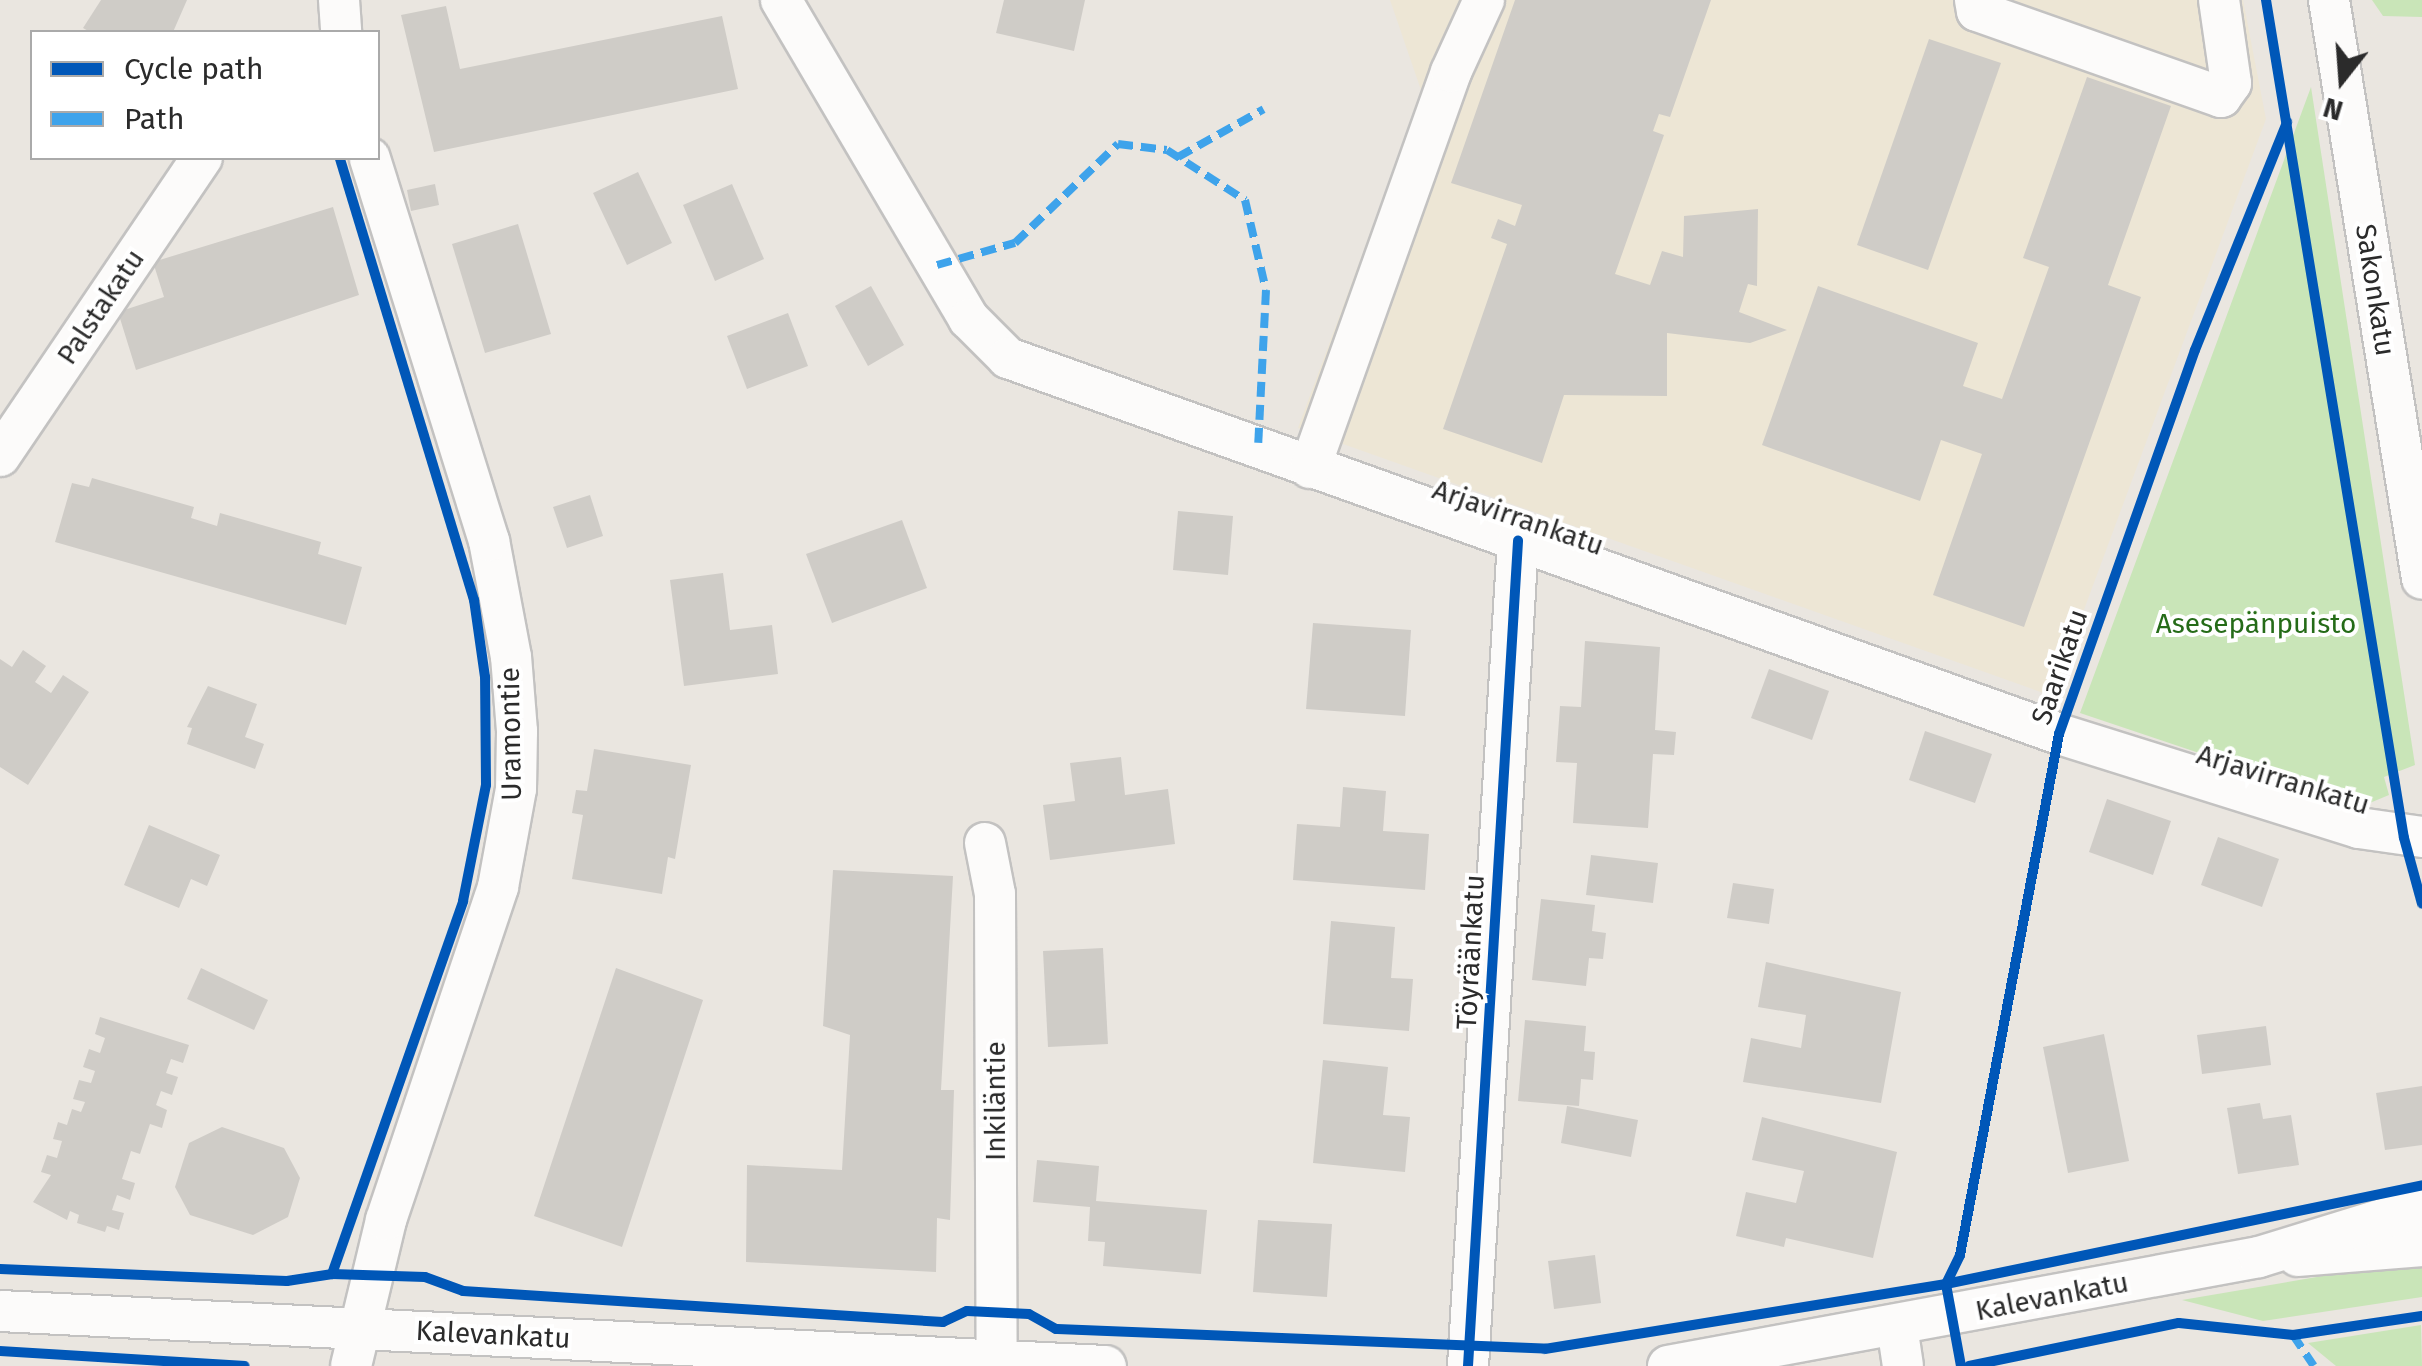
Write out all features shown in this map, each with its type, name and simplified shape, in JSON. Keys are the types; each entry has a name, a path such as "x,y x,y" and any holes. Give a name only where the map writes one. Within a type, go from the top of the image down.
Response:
{"street":[{"path":"339,0 341,30"},
{"name":"Arjavirrankatu","path":"781,0 988,344 1050,378 2059,734 2359,828 2422,837"},
{"path":"1310,468 1451,72 1484,0"},
{"path":"1975,0 1976,11 2221,97 2232,83 2220,0"},
{"name":"Sakonkatu","path":"2328,0 2422,580"},
{"name":"Palstakatu","path":"0,456 201,160"},
{"name":"Uramontie","path":"355,1347 386,1220 498,887 516,789 518,731 511,656 488,541 371,160"},
{"name":"Töyräänkatu","path":"1468,1366 1518,541"},
{"name":"Inkiläntie","path":"985,843 996,894 996,1360"},
{"name":"Kalevankatu","path":"1668,1366 2259,1257 2422,1207"},
{"name":"Kalevankatu","path":"2259,1257 2379,1254 2422,1246"},
{"name":"Kalevankatu","path":"0,1311 355,1347 996,1360 1106,1366"},
{"path":"1897,1326 1902,1366"}],"shaded area":[{"path":"1390,0 2243,0 2266,119 2052,696 1298,428 1422,93"}],"green space":[{"path":"2372,0 2422,0 2422,17 2383,16"},
{"name":"Asesepänpuisto","path":"2311,87 2415,765 2384,777 2389,795 2360,807 2080,713"},
{"path":"2422,1259 2422,1297 2263,1321 2182,1300"},
{"path":"2421,1325 2422,1366 2336,1366 2308,1343"}],"building":[{"path":"101,0 187,0 174,30 83,28"},
{"path":"1004,0 1085,0 1074,51 996,33"},
{"path":"1515,0 1711,0 1670,117 1659,114 1653,131 1664,135 1615,274 1650,285 1662,251 1683,257 1684,216 1758,209 1757,286 1748,284 1739,312 1787,330 1750,343 1667,333 1667,396 1564,395 1542,463 1443,429 1507,244 1491,238 1498,219 1515,226 1522,205 1451,183"},
{"path":"446,6 460,69 722,16 738,89 434,152 401,15"},
{"path":"1929,39 2001,63 1928,270 1857,245"},
{"path":"2087,77 2171,106 2108,285 2141,297 2024,627 1933,595 1982,454 1941,440 1920,501 1762,445 1818,286 1978,343 1963,386 2002,399 2049,267 2023,258"},
{"path":"638,172 672,243 627,265 593,193"},
{"path":"435,184 439,205 411,211 407,190"},
{"path":"732,184 764,259 715,281 683,205"},
{"path":"333,207 359,295 136,370 118,312 164,297 153,262"},
{"path":"518,224 551,334 485,353 452,244"},
{"path":"871,286 904,345 868,366 835,306"},
{"path":"788,313 808,366 747,389 727,336"},
{"path":"92,478 194,507 191,518 217,526 220,513 321,542 318,554 362,567 346,625 55,542 72,483 89,487"},
{"path":"590,495 603,536 567,548 553,507"},
{"path":"1178,511 1233,516 1228,575 1173,570"},
{"path":"902,520 927,588 832,623 806,554"},
{"path":"723,573 730,630 772,625 778,674 684,686 670,580"},
{"path":"1313,623 1411,630 1405,716 1306,709"},
{"path":"1585,641 1660,647 1655,730 1676,732 1674,755 1653,754 1648,828 1573,823 1577,763 1556,762 1560,706 1581,707"},
{"path":"23,650 46,666 35,682 51,693 63,675 89,692 28,785 0,767 0,659 12,667"},
{"path":"1769,669 1829,691 1812,740 1751,718"},
{"path":"208,686 257,704 245,737 264,744 255,769 187,744 192,728 187,727"},
{"path":"1925,731 1992,754 1975,803 1909,780"},
{"path":"594,749 691,765 675,859 668,857 662,894 572,879 583,815 572,813 576,790 587,791"},
{"path":"1121,757 1125,795 1168,789 1175,844 1050,860 1043,805 1075,801 1070,763"},
{"path":"1343,787 1386,791 1383,831 1429,834 1425,890 1293,880 1297,824 1340,827"},
{"path":"2107,799 2171,821 2153,875 2089,852"},
{"path":"149,825 220,855 207,886 191,879 179,908 124,885"},
{"path":"2218,837 2279,859 2262,907 2201,885"},
{"path":"1591,855 1658,863 1653,903 1586,895"},
{"path":"833,870 953,876 941,1090 954,1090 950,1220 937,1218 936,1272 746,1262 747,1165 842,1170 850,1035 823,1026"},
{"path":"1733,883 1774,889 1769,924 1727,918"},
{"path":"1541,899 1595,905 1592,931 1606,933 1603,959 1589,958 1586,986 1532,980"},
{"path":"1331,921 1395,927 1391,978 1413,979 1409,1031 1323,1024"},
{"path":"1103,948 1108,1044 1048,1047 1043,951"},
{"path":"1766,962 1901,992 1881,1103 1743,1082 1751,1038 1801,1048 1806,1015 1758,1007"},
{"path":"201,968 268,1000 254,1030 187,999"},
{"path":"616,968 703,1000 622,1247 534,1216"},
{"path":"100,1017 189,1045 183,1063 171,1059 166,1073 178,1077 172,1095 161,1091 156,1105 167,1110 162,1128 150,1124 140,1154 131,1151 122,1179 135,1183 130,1200 117,1195 112,1210 124,1213 119,1230 107,1226 105,1232 77,1223 79,1215 70,1211 67,1220 33,1202 51,1175 41,1172 47,1155 57,1158 62,1141 53,1139 58,1122 67,1125 72,1109 81,1112 85,1102 73,1099 79,1080 91,1083 95,1071 83,1067 89,1049 100,1053 105,1038 95,1034"},
{"path":"1525,1020 1586,1026 1584,1051 1595,1052 1593,1080 1581,1079 1579,1106 1518,1101"},
{"path":"2266,1026 2271,1065 2202,1074 2197,1035"},
{"path":"2104,1034 2129,1161 2068,1173 2043,1047"},
{"path":"1323,1060 1388,1067 1383,1115 1410,1117 1405,1172 1313,1163"},
{"path":"2422,1086 2422,1145 2385,1150 2376,1093"},
{"path":"2260,1103 2263,1119 2291,1115 2299,1165 2238,1174 2227,1108"},
{"path":"1567,1106 1638,1120 1631,1157 1561,1143"},
{"path":"1762,1117 1897,1152 1873,1258 1786,1238 1784,1247 1736,1236 1746,1192 1796,1203 1804,1171 1752,1160"},
{"path":"222,1127 284,1148 300,1178 288,1217 253,1235 190,1215 175,1187 189,1143"},
{"path":"1037,1160 1099,1166 1096,1201 1207,1210 1201,1274 1103,1266 1105,1242 1088,1241 1090,1207 1033,1202"},
{"path":"1258,1220 1332,1224 1327,1297 1253,1292"},
{"path":"1595,1255 1601,1303 1554,1309 1548,1261"}],"marked path":[{"path":"1178,157 1264,109"},
{"path":"937,265 1015,243 1118,144 1167,150 1245,200 1266,290 1258,450"},
{"path":"2293,1335 2314,1366"}],"cycle path":[{"path":"2266,0 2404,838 2422,904"},
{"name":"Saarikatu","path":"1961,1366 1946,1284 1960,1255 2059,734 2195,350 2287,122"},
{"path":"332,1274 463,901 486,785 485,677 474,600 341,160"},
{"path":"1468,1366 1518,541"},
{"path":"0,1269 287,1281 332,1274 425,1277 463,1291 943,1322 967,1311 1029,1314 1056,1329 1545,1349 1946,1284 2422,1185"},
{"path":"1969,1366 2179,1323 2293,1335 2422,1316"},
{"path":"0,1351 245,1366"}]}
